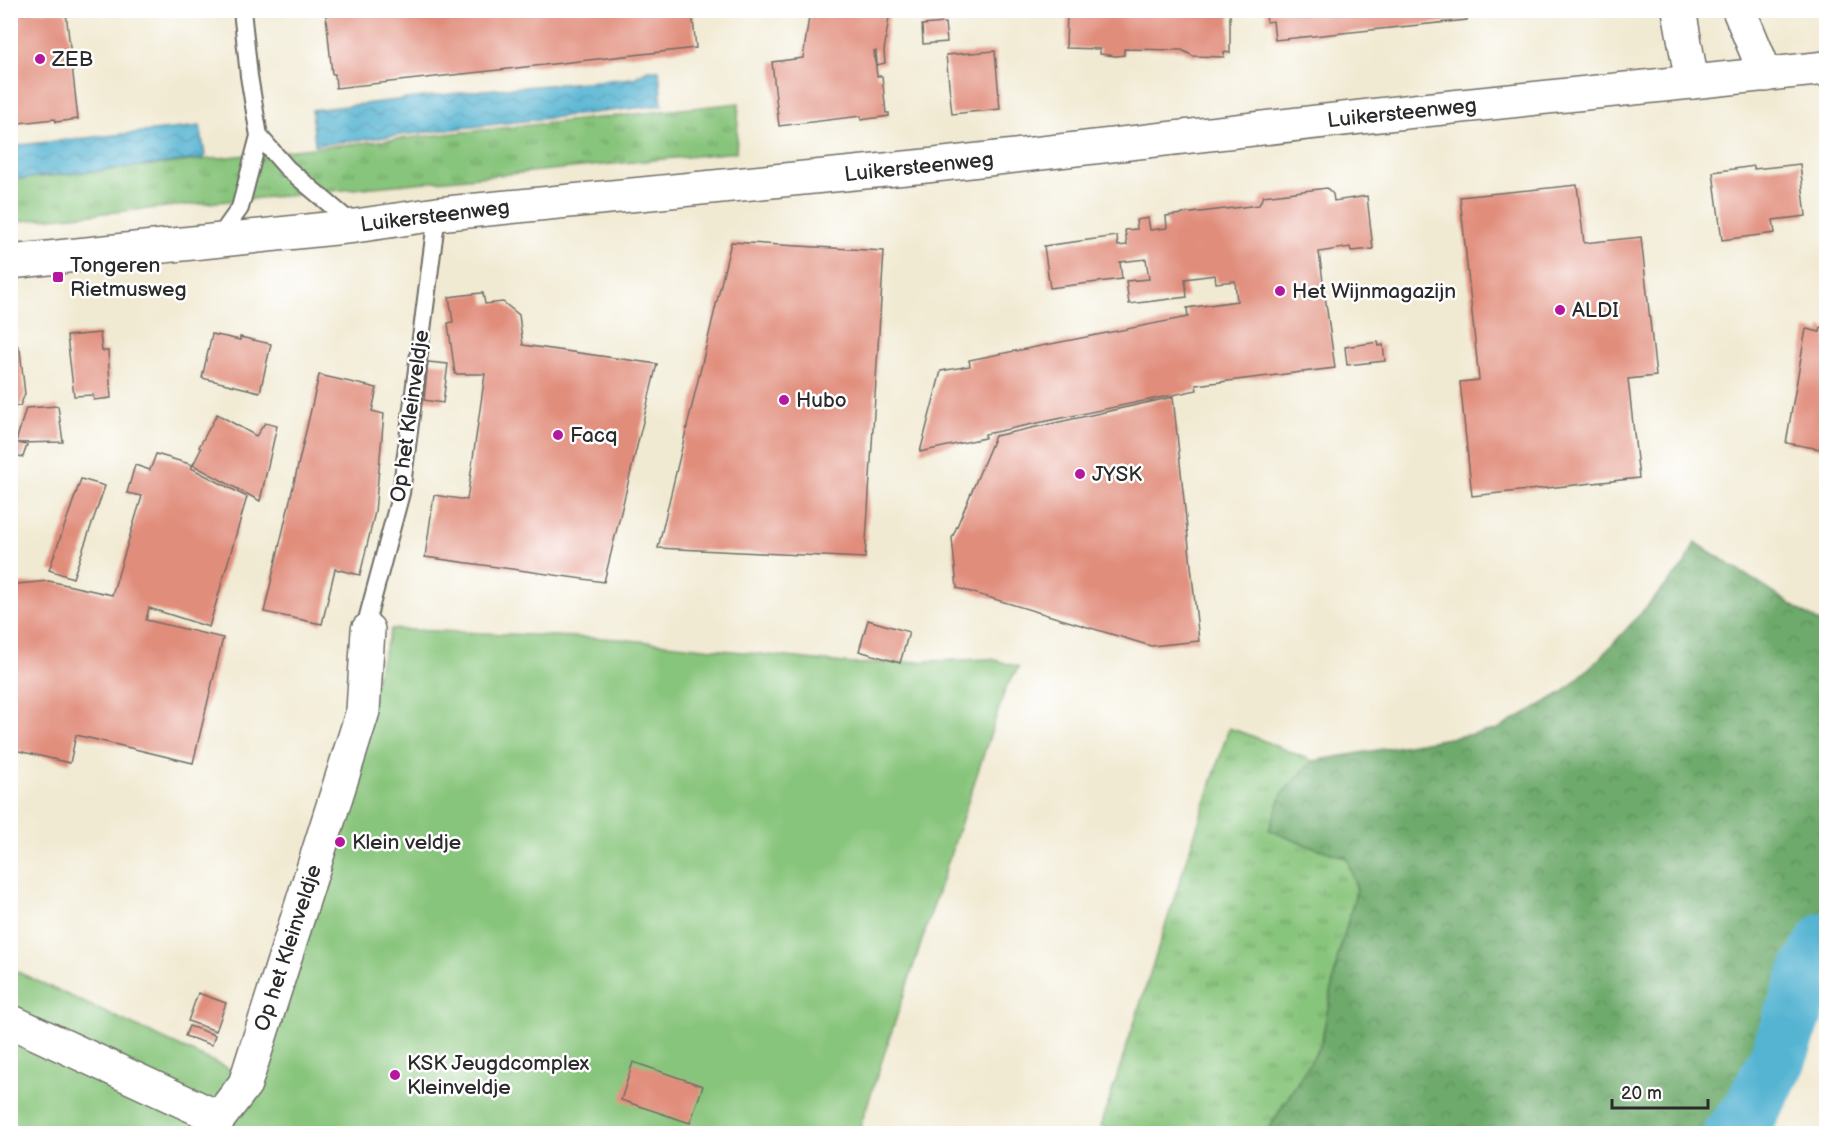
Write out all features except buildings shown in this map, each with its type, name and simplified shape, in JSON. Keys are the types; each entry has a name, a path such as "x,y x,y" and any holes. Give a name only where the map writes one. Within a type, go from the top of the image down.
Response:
{"main road":[{"path":"1679,10 1692,82"},
{"path":"1739,10 1766,75"},
{"name":"Luikersteenweg","path":"10,262 355,226 437,214 926,166 1414,111 1827,68"},
{"name":"Op het Kleinveldje","path":"10,1021 217,1126 245,1084 363,711 368,623"}],"lane":[{"path":"218,239 240,208 259,136 249,76 242,10"},
{"path":"259,136 287,168 355,226"},
{"name":"Op het Kleinveldje","path":"368,623 401,493 437,214"}],"green space":[{"path":"739,103 736,152 11,222 11,180"},
{"path":"1695,542 1826,627 1826,943 1712,1133 1266,1133 1321,1045 1338,956 1357,890 1347,858 1269,830 1282,794 1313,761 1496,730 1562,693 1603,655 1685,564"},
{"path":"391,629 620,639 853,664 991,659 1019,667 1006,687 858,1133 11,1134 11,969 253,1080"},
{"path":"1229,728 1313,761 1282,794 1298,842 1347,858 1357,890 1338,956 1321,1045 1266,1133 1118,1134 1101,1126"}],"water":[{"path":"648,70 659,70 662,105 315,145 312,110 484,90 634,78"},
{"path":"200,126 205,155 202,159 11,180 11,146"}],"waterway":[{"path":"1732,1134 1752,1109 1778,1058 1809,971 1826,941"}],"place":[{"name":"ZEB","path":"40,59"},
{"name":"Tongeren Rietmusweg","path":"58,277"},
{"name":"Het Wijnmagazijn","path":"1280,291"},
{"name":"ALDI","path":"1560,310"},
{"name":"Hubo","path":"784,400"},
{"name":"Facq","path":"558,435"},
{"name":"JYSK","path":"1080,474"},
{"name":"Klein veldje","path":"340,842"},
{"name":"KSK Jeugdcomplex Kleinveldje","path":"395,1075"}]}
